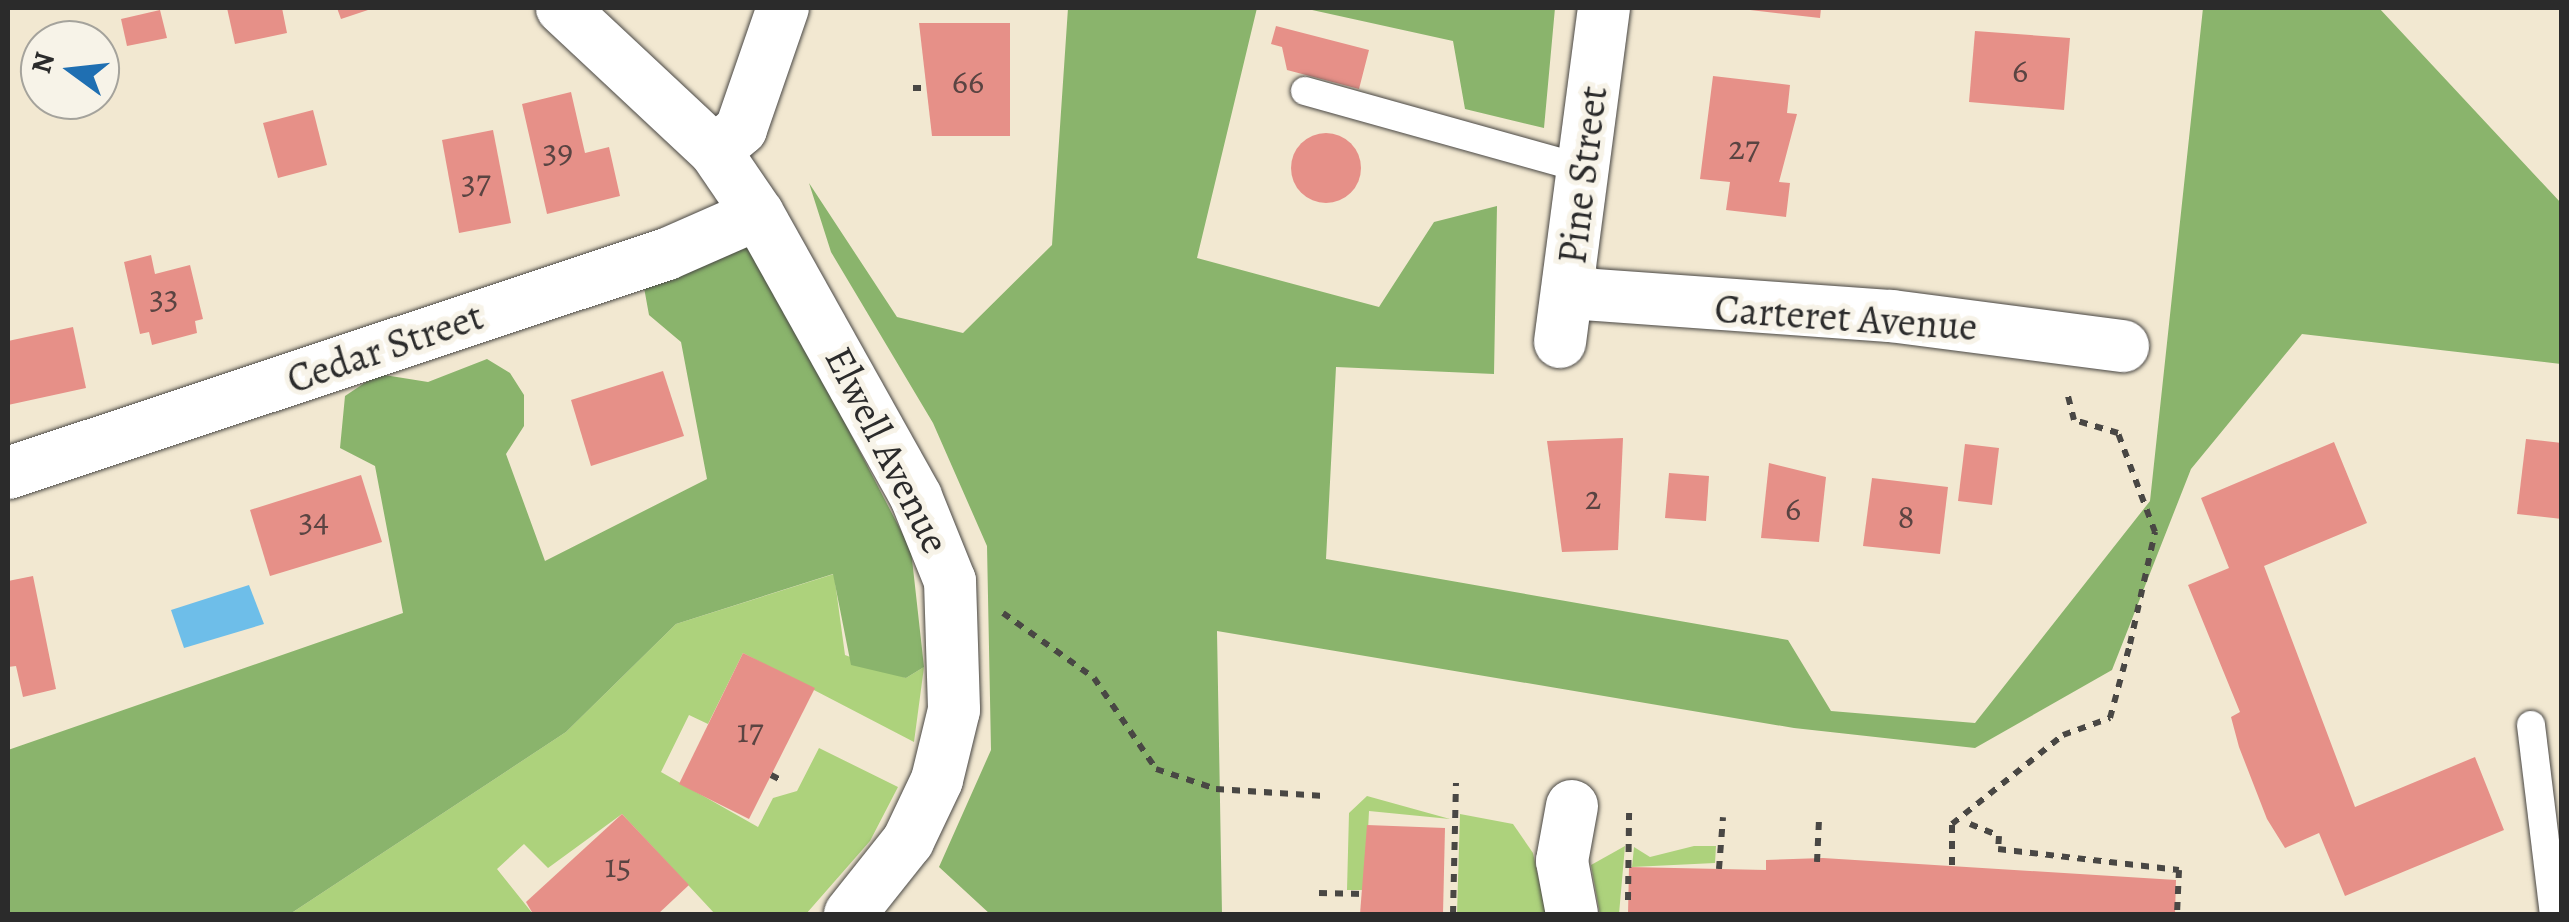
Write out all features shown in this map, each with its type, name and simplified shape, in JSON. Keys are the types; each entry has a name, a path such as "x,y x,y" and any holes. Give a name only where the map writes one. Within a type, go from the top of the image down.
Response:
{"street":[{"name":"Elwell Avenue","path":"562,8 715,151 758,214 916,496 950,581 958,656 942,764 908,840 850,914"},
{"path":"715,151 741,129 782,8"},
{"name":"Pine Street","path":"1564,318 1604,8"},
{"name":"Cedar Street","path":"8,473 667,254 758,214"},
{"name":"Carteret Avenue","path":"1564,318 2054,336 2123,346"},
{"path":"1572,806 1562,861 1572,914"}],"lane":[{"path":"1305,91 1584,169"},
{"path":"2531,725 2554,914"}],"path":[{"path":"913,88 926,88"},
{"path":"1952,865 1952,824 2063,735 2110,718 2155,532 2118,433 2074,420 2054,336"},
{"path":"950,581 1094,678 1156,769 1216,789 1324,796"},
{"path":"771,775 780,779"},
{"path":"1443,914 1453,914 1456,783"},
{"path":"1628,900 1629,813"},
{"path":"1719,869 1724,817"},
{"path":"1817,862 1819,820"},
{"path":"1970,824 1999,836 1998,849 2179,870 2177,914"},
{"path":"2105,861 2105,874"},
{"path":"1319,893 1364,894"}],"green space":[{"path":"1068,8 1257,8 1197,258 1379,307 1434,222 1497,206 1494,374 1336,367 1326,559 1788,640 1831,711 1975,723 2150,501 2203,8 2379,8 2561,203 2561,364 2302,334 2191,469 2112,670 1975,748 1794,728 1217,631 1222,914 990,914 939,867 991,750 987,546 933,423 831,252 809,183 897,317 963,333 1052,245"},
{"path":"1303,8 1555,8 1544,128 1465,109 1453,41"},
{"path":"751,242 911,550 924,667 906,678 851,665 833,574 676,624 566,732 290,914 8,914 8,750 403,613 375,466 340,448 345,396 378,374 428,382 487,359 510,373 524,395 524,426 506,454 545,561 707,479 681,342 649,315 643,282"},
{"path":"834,574 845,655 906,678 924,667 914,742 743,653 708,724 689,715 661,772 758,827 773,798 797,791 819,748 898,787 870,841 806,914 715,914 622,814 548,868 524,844 497,869 533,914 290,914 566,732 676,624"},
{"path":"1367,796 1450,819 1369,811 1365,890 1347,890 1349,813"},
{"path":"1460,814 1513,824 1533,853 1546,914 1457,914"},
{"path":"1625,846 1619,914 1600,914 1591,865"},
{"path":"1694,846 1716,846 1715,863 1632,867 1634,847 1650,857"}],"water":[{"path":"249,585 264,624 184,648 171,610"}],"building":[{"path":"227,8 282,8 287,33 235,44"},
{"path":"337,8 374,8 341,19"},
{"path":"1733,8 1821,8 1820,18"},
{"path":"160,10 167,38 127,46 121,19"},
{"path":"919,23 1010,23 1010,136 932,136"},
{"path":"1276,26 1369,50 1359,89 1287,70 1282,47 1271,44"},
{"path":"1975,31 2070,38 2064,110 1969,102"},
{"path":"1713,76 1790,85 1787,113 1797,114 1779,182 1790,183 1786,217 1726,210 1730,182 1700,179"},
{"path":"571,92 585,153 609,147 620,196 547,214 522,104"},
{"path":"313,110 327,165 278,178 263,123"},
{"path":"493,130 511,223 459,233 442,140"},
{"path":"1326,133 1350,144 1361,168 1350,192 1326,203 1302,192 1291,168 1302,144"},
{"path":"151,255 155,274 190,265 203,319 195,321 197,333 152,345 149,332 140,334 124,262"},
{"path":"73,327 86,388 8,405 8,341"},
{"path":"663,371 684,436 591,466 571,400"},
{"path":"1623,438 1618,550 1562,552 1547,441"},
{"path":"2526,439 2562,443 2562,519 2517,514"},
{"path":"2334,442 2367,523 2264,566 2355,807 2475,757 2504,830 2345,896 2319,833 2285,848 2267,819 2231,717 2240,712 2188,585 2229,568 2201,498"},
{"path":"1965,444 1999,448 1992,505 1958,501"},
{"path":"1769,463 1826,477 1819,542 1761,538"},
{"path":"1669,473 1709,476 1706,521 1665,518"},
{"path":"361,475 382,542 270,576 250,510"},
{"path":"1872,478 1948,487 1940,554 1863,546"},
{"path":"33,576 56,689 23,697 16,666 8,667 8,581"},
{"path":"743,653 815,688 749,819 679,784"},
{"path":"622,814 689,885 658,914 533,914 526,902"},
{"path":"1367,825 1445,828 1443,914 1360,914"},
{"path":"1823,858 2176,880 2175,914 1628,914 1629,867 1766,870 1766,860"}]}
